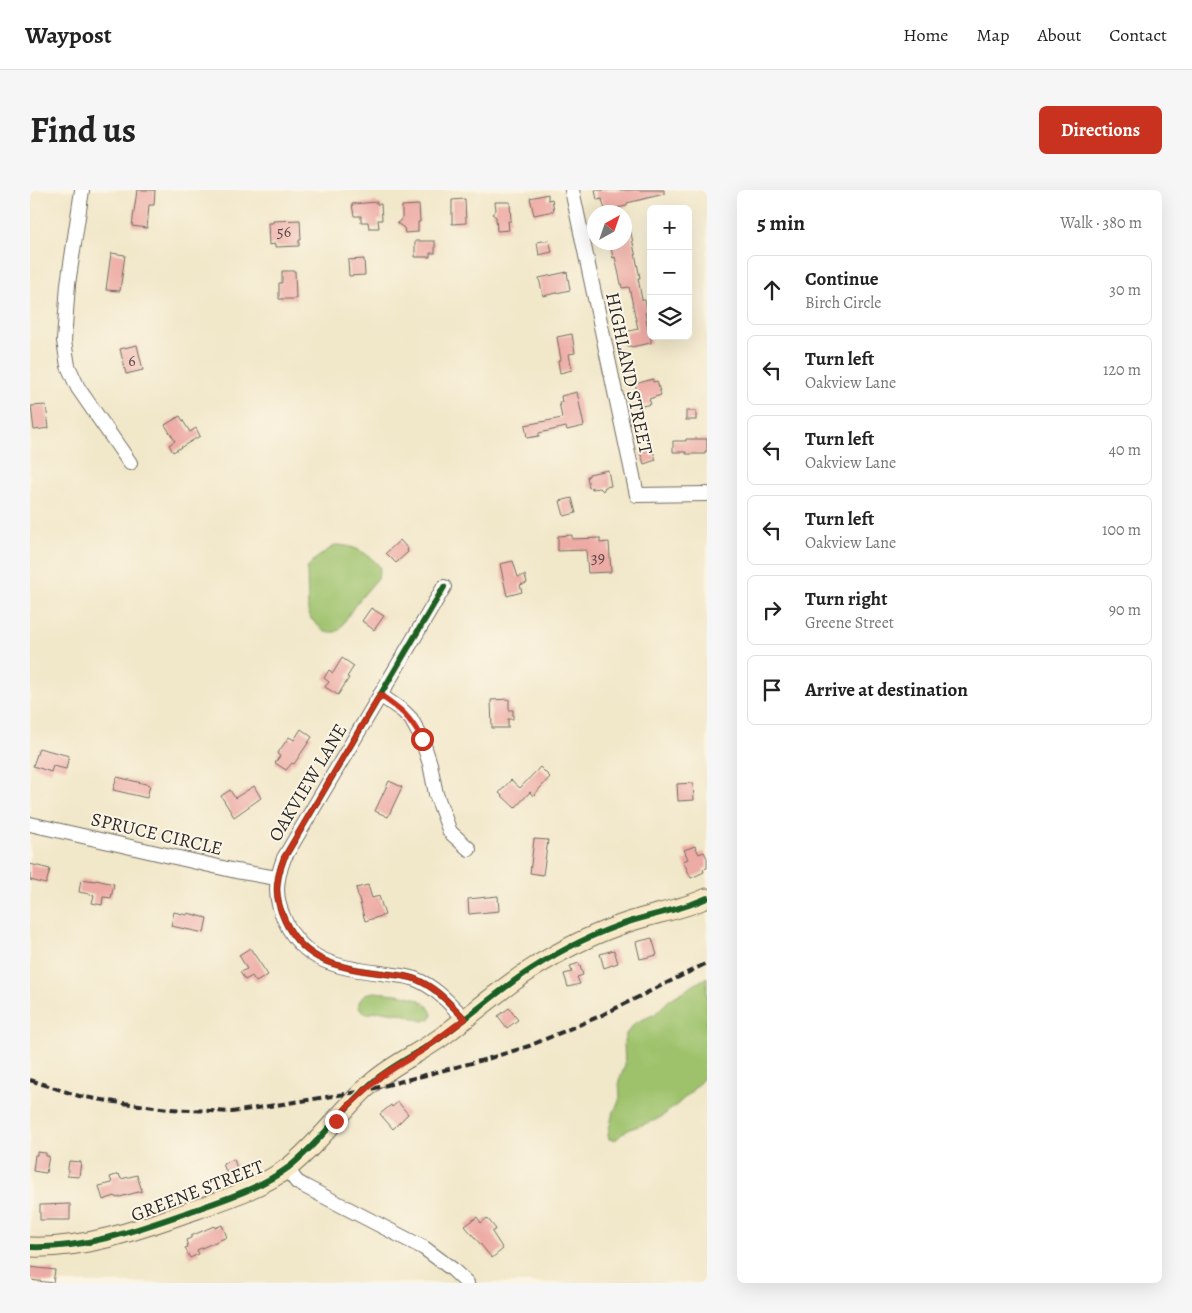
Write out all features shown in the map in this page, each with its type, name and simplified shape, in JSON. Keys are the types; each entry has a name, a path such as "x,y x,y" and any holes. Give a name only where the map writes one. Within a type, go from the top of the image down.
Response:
{"street":[{"path":"82,190 66,308 65,355 72,377 130,463"},
{"name":"HIGHLAND STREET","path":"572,190 637,495 707,494"},
{"name":"OAKVIEW LANE","path":"444,587 284,858 277,878 278,897 282,915 302,947 316,957 350,969 414,979 439,993 465,1019"},
{"path":"380,695 411,719 422,739 430,764 436,794 450,832 469,849"},
{"name":"SPRUCE CIRCLE","path":"30,824 277,878"},
{"name":"GREENE STREET","path":"30,1247 44,1248 77,1244 126,1233 245,1191 286,1169 320,1139 347,1107 373,1082 423,1050 528,971 564,951 620,925 707,898"},
{"path":"286,1169 297,1182 424,1248 467,1283"}],"green space":[{"path":"335,545 348,546 360,550 380,567 378,578 355,605 339,630 325,632 311,619 308,612 307,569 314,560"},
{"path":"707,977 707,1074 686,1097 661,1117 629,1130 616,1139 609,1139 608,1134 612,1116 620,1098 619,1080 625,1066 624,1041 626,1034 635,1023 655,1014 669,1000"},
{"path":"374,992 399,994 416,999 423,1002 429,1008 432,1015 430,1019 423,1021 403,1014 381,1011 366,1014 359,1008 359,1002 365,994"}],"building":[{"path":"137,190 155,190 154,205 149,205 147,228 132,226"},
{"path":"595,190 664,190 664,194 627,203 627,205 604,205 602,199 597,200"},
{"path":"548,194 548,200 552,199 554,211 534,215 530,198"},
{"path":"465,199 466,223 452,224 452,200"},
{"path":"377,202 377,204 381,204 382,220 378,220 379,228 369,228 368,222 361,222 361,216 354,216 352,204"},
{"path":"495,202 510,202 511,221 508,221 509,230 497,231 496,217 492,214 496,210"},
{"path":"419,205 420,222 418,222 418,232 405,233 404,228 397,223 402,219 402,206"},
{"path":"300,220 301,240 299,240 299,246 275,247 275,244 269,245 268,223 273,223 273,221"},
{"path":"632,238 640,278 638,278 642,300 645,300 647,308 647,312 645,313 647,340 651,340 651,343 628,346 625,332 638,329 629,287 622,288 615,257 613,258 612,250 632,250"},
{"path":"549,240 552,252 539,255 537,242"},
{"path":"415,241 435,241 435,253 430,253 430,257 415,257"},
{"path":"111,253 125,255 120,291 106,290"},
{"path":"364,259 365,275 349,276 348,260"},
{"path":"282,271 295,271 296,299 279,299 279,283 282,283"},
{"path":"567,272 570,290 543,296 539,278"},
{"path":"572,334 575,353 569,354 572,370 560,373 558,361 561,360 557,337"},
{"path":"137,345 143,370 126,374 120,349"},
{"path":"653,379 653,382 657,381 661,395 649,399 651,404 642,406 635,384"},
{"path":"577,392 584,426 567,430 566,427 539,433 539,436 527,438 525,425 562,418 559,402 562,402 561,396"},
{"path":"46,405 49,428 34,430 31,406"},
{"path":"686,411 696,411 696,420 686,420"},
{"path":"180,416 190,432 196,428 200,436 173,452 169,445 175,441 165,425"},
{"path":"686,439 707,439 707,451 705,451 705,454 673,452 673,441 686,441"},
{"path":"652,448 656,460 644,464 640,452"},
{"path":"608,470 611,486 605,487 603,491 600,488 589,488 587,476 589,474"},
{"path":"572,498 576,513 564,516 560,501"},
{"path":"572,535 572,539 600,538 600,543 609,542 611,572 588,573 586,550 558,551 558,536"},
{"path":"400,540 408,549 408,552 396,563 386,553"},
{"path":"513,561 518,577 525,575 527,583 520,585 522,592 507,596 500,564"},
{"path":"371,608 384,616 374,630 362,621"},
{"path":"342,658 354,666 338,695 325,687 329,682 324,678 329,670 333,673"},
{"path":"509,699 509,710 513,710 513,719 508,719 508,728 492,728 491,700"},
{"path":"301,729 312,737 294,764 292,763 286,770 275,763 280,756 277,754 289,737 294,740"},
{"path":"39,748 69,756 66,769 53,766 51,772 33,766"},
{"path":"540,767 550,777 533,796 530,792 515,808 499,793 511,780 520,788"},
{"path":"117,777 150,785 147,798 113,790"},
{"path":"389,781 402,787 388,817 375,811"},
{"path":"693,783 694,800 678,801 677,784"},
{"path":"254,786 261,798 234,817 221,796 230,790 235,798"},
{"path":"534,839 548,840 543,875 530,873"},
{"path":"695,846 699,854 704,852 707,858 707,868 703,869 704,872 691,878 683,861 688,859 684,850"},
{"path":"30,864 50,869 46,884 30,880"},
{"path":"81,879 114,884 111,898 103,897 102,905 92,903 94,895 79,892"},
{"path":"368,885 372,898 379,896 385,915 365,921 356,888"},
{"path":"498,896 499,911 469,914 468,899"},
{"path":"174,912 187,915 188,913 207,918 204,933 171,926"},
{"path":"652,938 657,955 640,959 636,942"},
{"path":"250,948 268,975 256,982 252,976 245,980 240,972 247,969 239,955"},
{"path":"614,950 618,963 604,968 600,954"},
{"path":"579,963 583,975 577,977 580,984 568,987 564,974 572,972 570,966"},
{"path":"509,1008 518,1020 507,1028 498,1016"},
{"path":"398,1102 408,1114 393,1129 380,1114"},
{"path":"37,1152 46,1153 46,1156 49,1156 46,1173 33,1171"},
{"path":"234,1159 238,1172 228,1176 223,1164"},
{"path":"69,1161 81,1162 79,1177 67,1176"},
{"path":"119,1174 121,1179 137,1175 142,1191 103,1200 99,1186 112,1183 110,1177"},
{"path":"70,1204 70,1220 40,1220 40,1205"},
{"path":"477,1217 481,1223 487,1218 496,1229 492,1232 503,1249 492,1258 465,1226"},
{"path":"222,1225 227,1237 197,1250 199,1254 190,1258 185,1248 188,1247 186,1240 214,1226 215,1228"},
{"path":"30,1267 55,1270 53,1283 30,1280"}],"railway":[{"path":"30,1080 79,1096 115,1102 169,1109 232,1112 364,1091 529,1046 600,1016 707,963"}],"cycle path":[{"path":"444,587 284,858 277,882 277,897 281,912 293,935 302,946 313,954 324,960 351,969 402,976 423,982 436,991 465,1019"},
{"path":"30,1247 73,1245 115,1236 221,1201 268,1180 301,1157 374,1081 440,1038 530,970 554,955 606,930 707,898"}],"route":[{"path":"336,1121 347,1107 373,1082 423,1050 465,1019 439,993 414,979 350,969 316,957 302,947 282,915 278,897 277,878 284,858 380,695 411,719 422,739"}]}
